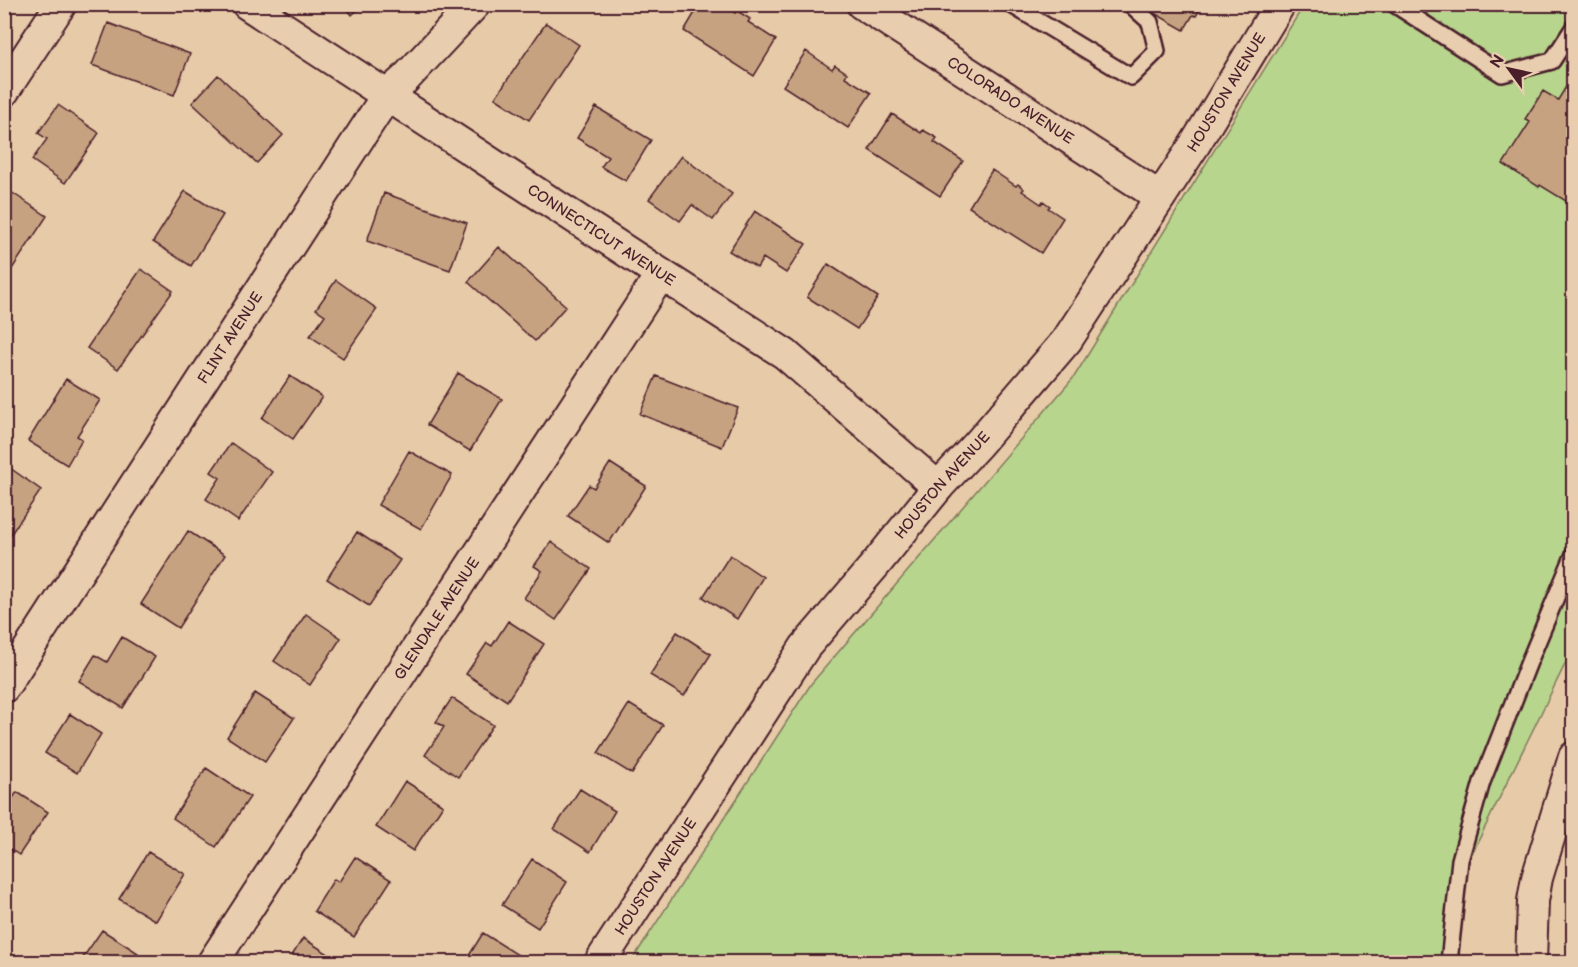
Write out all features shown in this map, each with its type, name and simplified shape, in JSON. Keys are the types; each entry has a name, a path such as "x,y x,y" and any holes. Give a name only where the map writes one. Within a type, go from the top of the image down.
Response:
{"street":[{"path":"4,91 61,4"},
{"name":"CONNECTICUT AVENUE","path":"247,4 785,354 938,487"},
{"name":"FLINT AVENUE","path":"4,687 387,95 405,79 475,4"},
{"name":"COLORADO AVENUE","path":"862,4 1160,197"},
{"name":"HOUSTON AVENUE","path":"600,963 805,647 938,487 1067,340 1201,135 1280,4"},
{"name":"GLENDALE AVENUE","path":"213,963 661,274"},
{"path":"1531,963 1533,901 1537,878 1574,757"}],"lane":[{"path":"1010,4 1131,77 1157,51 1150,22 1130,4"},
{"path":"1394,4 1502,74 1552,61 1574,27"},
{"path":"1449,963 1460,860 1482,782 1574,554"}],"green space":[{"path":"1304,5 1573,5 1573,648 1467,864 1455,962 631,962 811,684 1074,377"}],"building":[{"path":"343,4 364,4 352,15"},
{"path":"700,4 722,4 735,13 736,10 750,19 748,22 776,40 754,76 684,31"},
{"path":"1150,4 1199,4 1202,6 1184,30 1147,9"},
{"path":"108,23 190,54 174,95 92,65"},
{"path":"546,23 579,45 529,120 495,98"},
{"path":"806,51 832,69 835,65 847,73 845,77 871,93 848,128 783,86"},
{"path":"218,75 283,135 257,163 192,103"},
{"path":"1567,85 1574,89 1574,206 1503,164 1530,122 1525,119 1543,91 1558,100"},
{"path":"58,105 99,133 65,183 32,160 47,139 38,133"},
{"path":"596,107 651,140 626,181 601,167 608,157 577,138"},
{"path":"892,114 921,133 923,130 937,138 934,142 963,161 940,196 869,150"},
{"path":"681,156 732,194 713,220 692,205 680,221 649,199"},
{"path":"992,170 1016,186 1018,184 1024,189 1022,191 1041,204 1043,201 1050,206 1048,208 1063,218 1041,253 969,207"},
{"path":"185,191 223,215 191,266 153,242"},
{"path":"11,192 47,216 4,281 4,202"},
{"path":"384,193 467,223 450,270 367,241"},
{"path":"755,211 806,244 786,273 763,258 757,268 729,251"},
{"path":"499,247 566,306 535,341 468,282"},
{"path":"828,264 878,297 857,329 807,297"},
{"path":"141,269 173,291 118,369 87,348"},
{"path":"336,280 377,309 343,358 310,336 325,315 316,309"},
{"path":"458,373 502,399 470,451 427,425"},
{"path":"290,376 322,397 293,439 262,418"},
{"path":"656,376 738,408 722,447 640,414"},
{"path":"66,379 100,400 77,436 82,439 67,465 28,441"},
{"path":"231,443 272,472 238,521 206,499 220,478 211,472"},
{"path":"409,451 452,475 421,529 378,505"},
{"path":"610,463 646,486 609,543 568,516 589,485 594,488"},
{"path":"10,468 41,490 4,544 4,477"},
{"path":"188,531 225,555 178,628 141,604"},
{"path":"357,532 400,560 369,606 327,579"},
{"path":"551,542 591,569 556,620 524,598 542,571 534,566"},
{"path":"730,555 763,577 737,619 703,597"},
{"path":"306,614 341,638 310,685 274,661"},
{"path":"508,621 544,644 507,701 466,674 487,643 492,646"},
{"path":"677,632 711,654 684,696 650,675"},
{"path":"122,637 155,657 123,708 79,681 95,655 107,662"},
{"path":"255,693 294,718 265,762 227,737"},
{"path":"452,698 493,725 458,777 425,755 444,727 436,722"},
{"path":"629,704 663,725 632,774 598,753"},
{"path":"70,714 101,734 77,773 45,753"},
{"path":"206,768 250,797 216,847 173,818"},
{"path":"405,781 443,805 413,851 376,827"},
{"path":"580,789 615,811 590,852 554,829"},
{"path":"17,792 48,812 19,855 4,845 4,811"},
{"path":"148,852 185,874 156,921 119,899"},
{"path":"355,857 391,880 354,937 314,911 334,879 339,882"},
{"path":"532,859 567,882 538,928 502,905"},
{"path":"102,930 138,953 132,962 80,962"},
{"path":"483,933 526,960 525,962 465,962"},
{"path":"303,938 341,962 288,962"}]}
